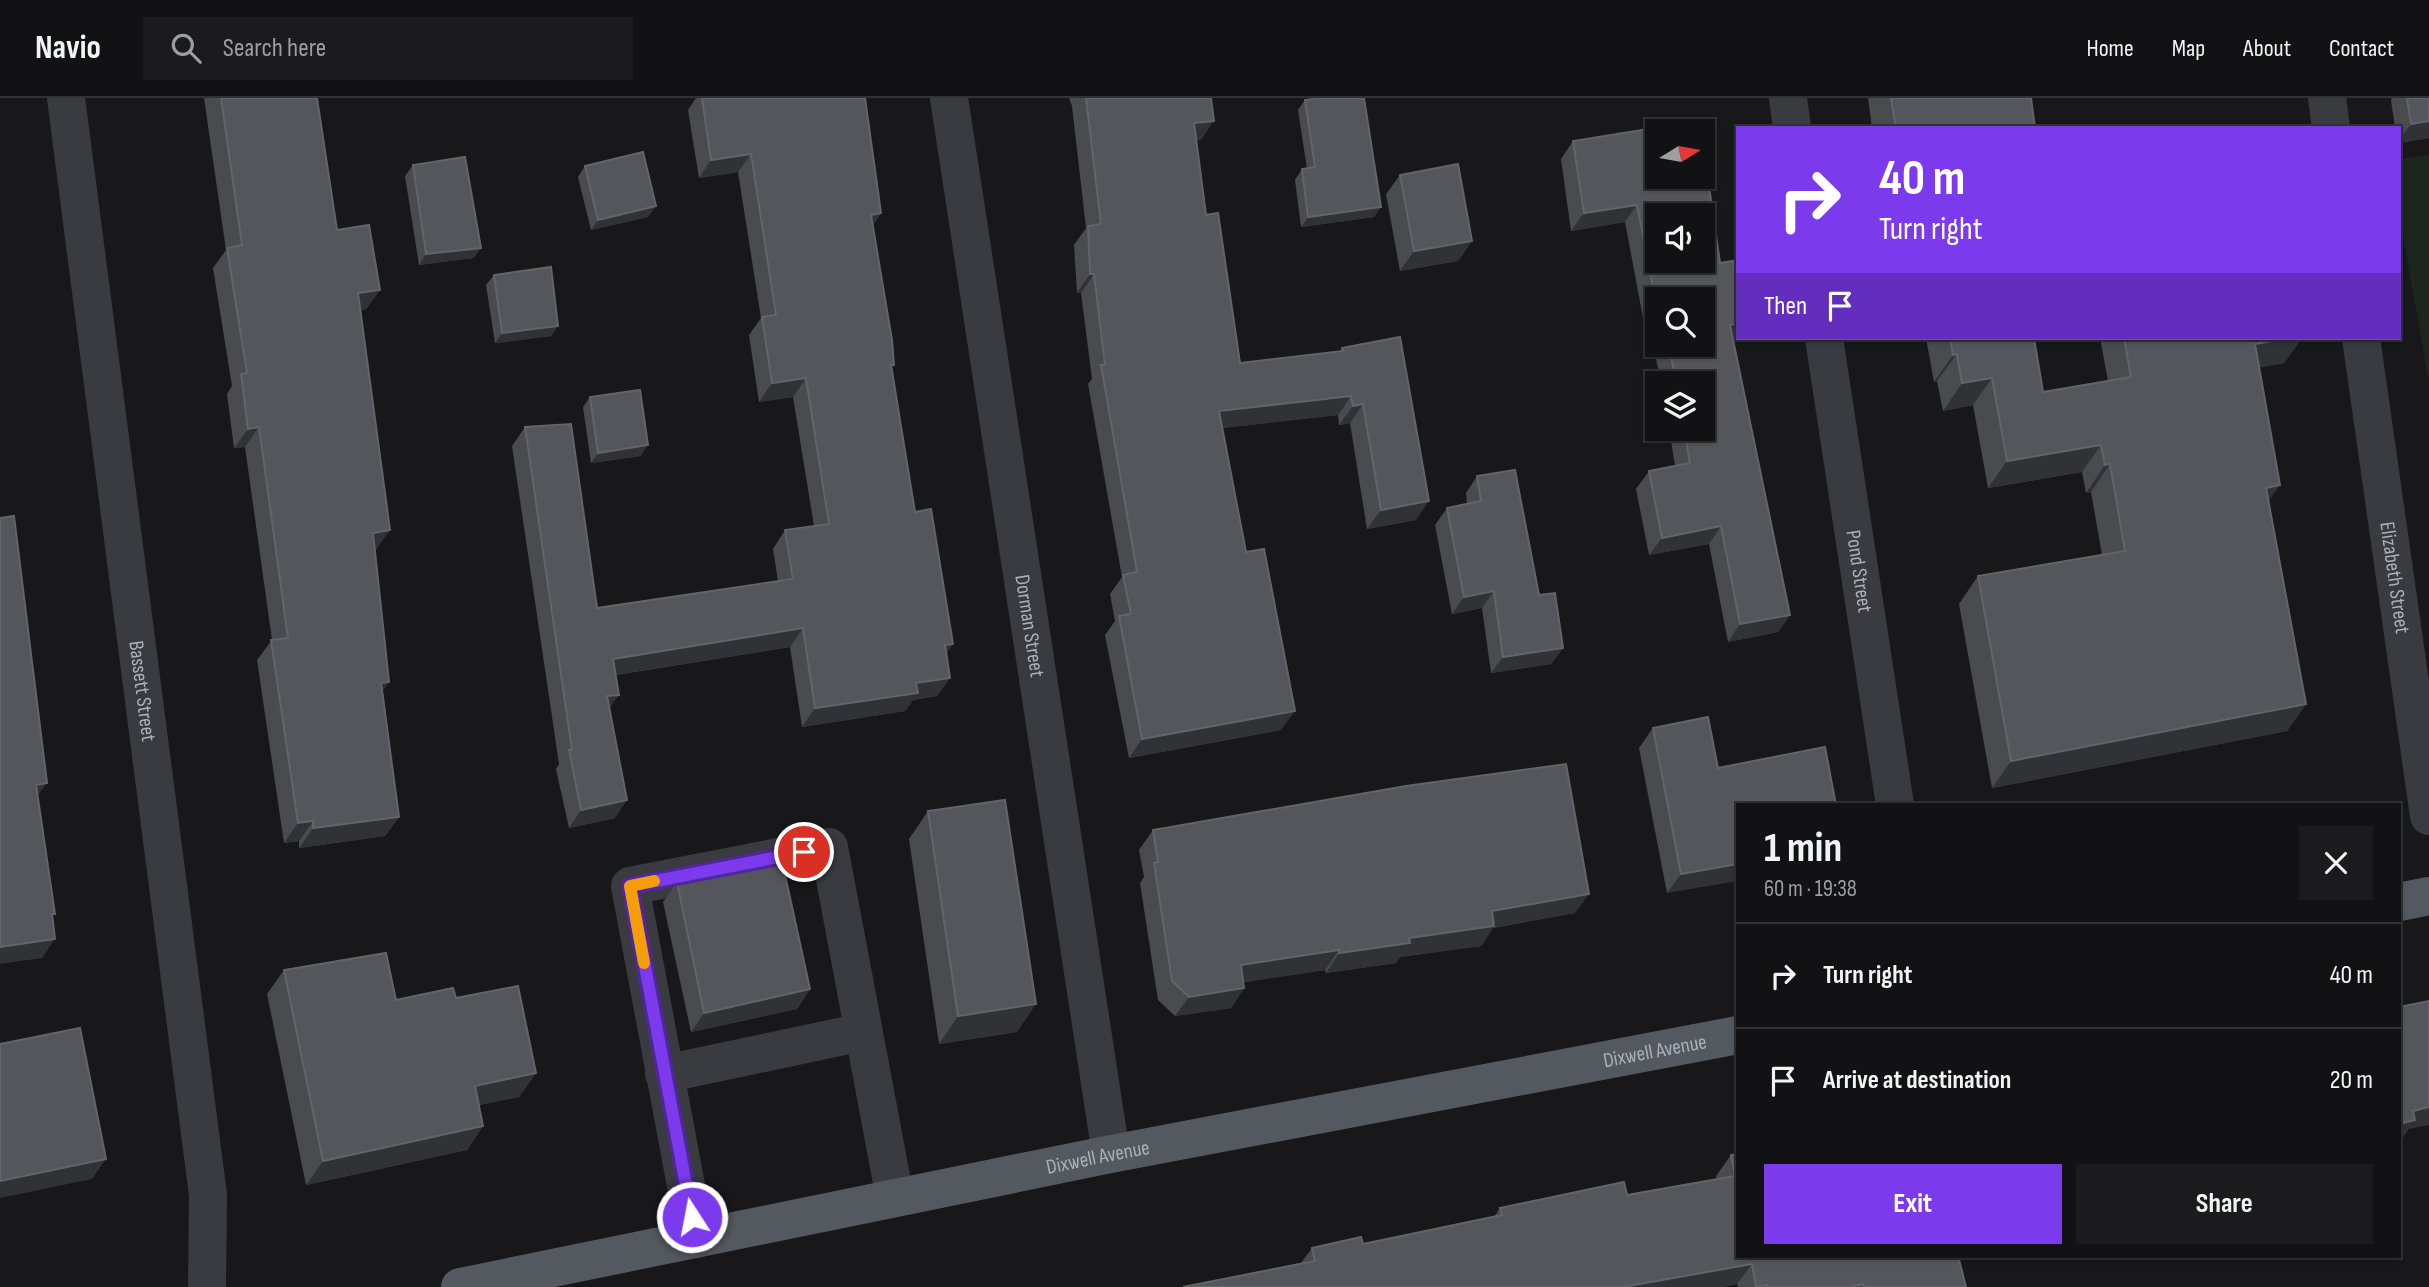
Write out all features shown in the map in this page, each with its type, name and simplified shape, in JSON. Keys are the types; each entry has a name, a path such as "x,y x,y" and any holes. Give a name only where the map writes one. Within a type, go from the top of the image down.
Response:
{"main road":[{"path":"2401,902 2429,896"},
{"name":"Dixwell Avenue","path":"460,1287 1111,1154 1736,1035"}],"street":[{"name":"Bassett Street","path":"66,98 208,1195 207,1287"},
{"name":"Dorman Street","path":"949,98 1111,1154"},
{"path":"1787,98 1792,126"},
{"path":"2327,98 2331,126"},
{"name":"Pond Street","path":"1824,340 1895,803"},
{"name":"Elizabeth Street","path":"2361,340 2429,816"},
{"path":"696,1239 630,886 828,847 895,1198"},
{"path":"664,1074 863,1032"}],"shaded area":[{"path":"2429,155 2429,376 2401,226 2401,159"}],"building":[{"path":"221,98 317,98 337,230 369,225 380,290 358,293 390,530 373,533 389,682 381,683 399,817 313,828 313,821 298,823 271,640 288,638 259,427 248,429 241,374 247,373 227,248 242,245"},
{"path":"702,98 865,98 881,213 871,215 892,340 894,365 891,365 915,512 931,509 953,644 945,645 950,678 916,683 918,693 815,708 803,628 613,659 619,695 607,696 627,800 581,810 569,750 572,750 525,427 571,424 597,608 793,579 785,530 829,524 806,378 772,383 762,317 776,315 751,154 711,160"},
{"path":"1086,98 1211,98 1214,121 1194,123 1206,215 1218,213 1240,363 1343,351 1342,348 1400,337 1429,501 1381,510 1363,404 1353,406 1351,396 1219,411 1246,552 1264,549 1295,711 1142,739 1119,616 1131,614 1123,575 1137,572 1101,365 1105,365 1094,274 1090,274 1088,226 1101,224"},
{"path":"1364,98 1381,207 1308,217 1302,169 1315,167 1305,100"},
{"path":"1891,98 2031,98 2035,126 1896,126"},
{"path":"2407,98 2429,98 2429,121 2411,124"},
{"path":"1645,130 1645,189 1709,189 1711,203 1645,203 1645,246 1637,205 1584,213 1573,141"},
{"path":"643,152 656,206 598,220 585,166"},
{"path":"465,157 481,248 426,254 413,165"},
{"path":"1458,164 1472,241 1414,251 1400,175"},
{"path":"1715,228 1720,263 1733,261 1736,275 1736,324 1730,325 1790,615 1740,624 1721,526 1662,538 1649,471 1690,463 1686,441 1715,441 1715,371 1674,371 1671,357 1715,357 1715,287 1653,287 1650,273 1715,273"},
{"path":"551,267 558,326 502,333 494,275"},
{"path":"1950,340 2034,340 2043,392 2131,377 2124,340 2278,340 2255,344 2280,485 2266,488 2306,704 2011,761 1978,576 2125,551 2110,464 2105,465 2101,445 2007,461 1992,378 1962,383 1957,354 1953,355"},
{"path":"640,390 648,445 598,453 590,397"},
{"path":"1515,470 1539,595 1555,593 1563,648 1503,657 1494,591 1464,597 1447,508 1481,501 1477,476"},
{"path":"14,516 47,783 36,785 55,914 52,914 55,939 0,947 0,518"},
{"path":"1708,717 1718,768 1825,747 1836,803 1736,803 1736,864 1681,874 1653,728"},
{"path":"1566,764 1589,894 1492,911 1494,926 1409,938 1410,943 1339,953 1339,950 1241,965 1244,988 1189,997 1172,981 1154,863 1158,862 1153,830 1406,786"},
{"path":"1005,800 1036,1004 958,1016 928,811"},
{"path":"782,861 810,989 704,1013 677,882"},
{"path":"386,953 396,1000 453,988 456,998 518,986 536,1073 475,1086 483,1126 323,1161 284,970"},
{"path":"2429,1001 2429,1107 2413,1111 2415,1120 2401,1124 2401,1007"},
{"path":"80,1028 106,1159 0,1181 0,1044"},
{"path":"1736,1154 1736,1258 1959,1258 1966,1287 1864,1287 1863,1284 1849,1287 1756,1287 1752,1264 1623,1287 1183,1287 1315,1261 1312,1248 1361,1237 1363,1244 1502,1215 1500,1208 1624,1182 1627,1195 1735,1176 1731,1155"}],"slow traffic":[{"path":"644,963 630,886 654,881"}],"route":[{"path":"692,1217 630,886 804,852"}]}
